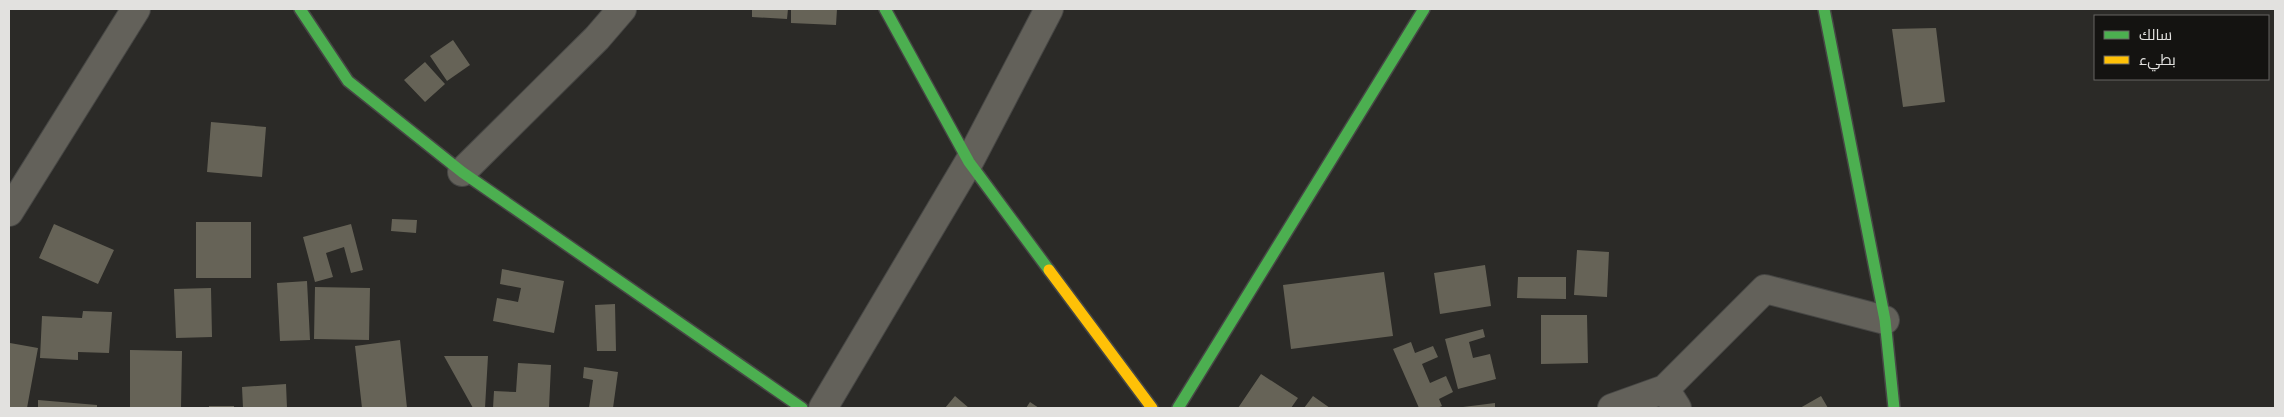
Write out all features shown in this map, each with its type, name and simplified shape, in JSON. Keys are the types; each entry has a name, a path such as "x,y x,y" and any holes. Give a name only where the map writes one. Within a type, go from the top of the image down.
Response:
{"street":[{"path":"9,212 136,9"},
{"path":"300,9 348,81 462,172 802,408"},
{"path":"462,172 597,38 622,9"},
{"path":"885,9 969,162 1152,408"},
{"path":"823,408 969,162 1049,9"},
{"path":"1178,408 1424,9"},
{"path":"1824,9 1885,320 1894,408"},
{"path":"1612,408 1671,399 1766,289 1885,320"}],"building":[{"path":"752,9 788,9 787,19 752,17"},
{"path":"791,9 837,9 836,25 791,23"},
{"path":"1936,28 1945,102 1903,107 1892,29"},
{"path":"453,40 470,65 447,81 430,56"},
{"path":"425,62 445,84 425,102 404,80"},
{"path":"211,122 266,127 262,177 207,172"},
{"path":"392,219 417,220 416,233 391,231"},
{"path":"196,222 251,222 251,278 196,278"},
{"path":"54,224 114,250 98,284 39,258"},
{"path":"351,224 363,270 351,273 344,247 326,253 333,277 315,282 303,237"},
{"path":"1577,250 1609,252 1607,297 1574,295"},
{"path":"1485,265 1491,306 1440,314 1434,273"},
{"path":"502,269 564,281 554,333 493,321 497,298 518,302 521,288 500,284"},
{"path":"1384,272 1393,336 1291,349 1283,285"},
{"path":"1518,277 1566,277 1566,299 1517,298"},
{"path":"307,281 310,340 280,341 277,283"},
{"path":"315,287 370,288 369,340 314,339"},
{"path":"211,288 212,337 176,338 174,289"},
{"path":"615,304 616,351 597,351 595,305"},
{"path":"83,311 112,312 109,353 78,352 78,360 40,358 42,316 82,318"},
{"path":"1541,315 1587,315 1588,363 1541,364"},
{"path":"1483,329 1485,337 1469,342 1473,358 1490,354 1496,379 1458,389 1445,339"},
{"path":"400,340 407,408 362,408 355,346"},
{"path":"1411,342 1415,353 1433,346 1438,357 1422,364 1430,383 1446,376 1453,392 1439,399 1442,406 1437,408 1419,408 1393,349"},
{"path":"10,343 38,348 27,408 9,408"},
{"path":"130,350 182,351 181,408 130,408"},
{"path":"444,356 488,356 485,408 473,408"},
{"path":"518,363 551,365 549,408 493,408 494,391 516,392"},
{"path":"584,367 618,372 613,408 589,408 593,380 583,378"},
{"path":"1261,374 1298,398 1291,408 1238,408"},
{"path":"286,384 287,408 243,408 242,387"},
{"path":"955,396 969,408 945,408"},
{"path":"1313,396 1330,408 1304,408"},
{"path":"1821,396 1828,408 1800,408"},
{"path":"38,400 97,405 97,408 38,408"},
{"path":"1030,402 1039,408 1026,408"},
{"path":"1495,403 1495,408 1463,408 1463,407"},
{"path":"209,406 234,406 234,408 209,408"}],"traffic: fast":[{"path":"300,9 348,81 462,172 802,408"},
{"path":"885,9 969,162 1049,270"},
{"path":"1178,408 1424,9"},
{"path":"1824,9 1885,320 1894,408"}],"traffic: slow":[{"path":"1049,270 1152,408"}]}
